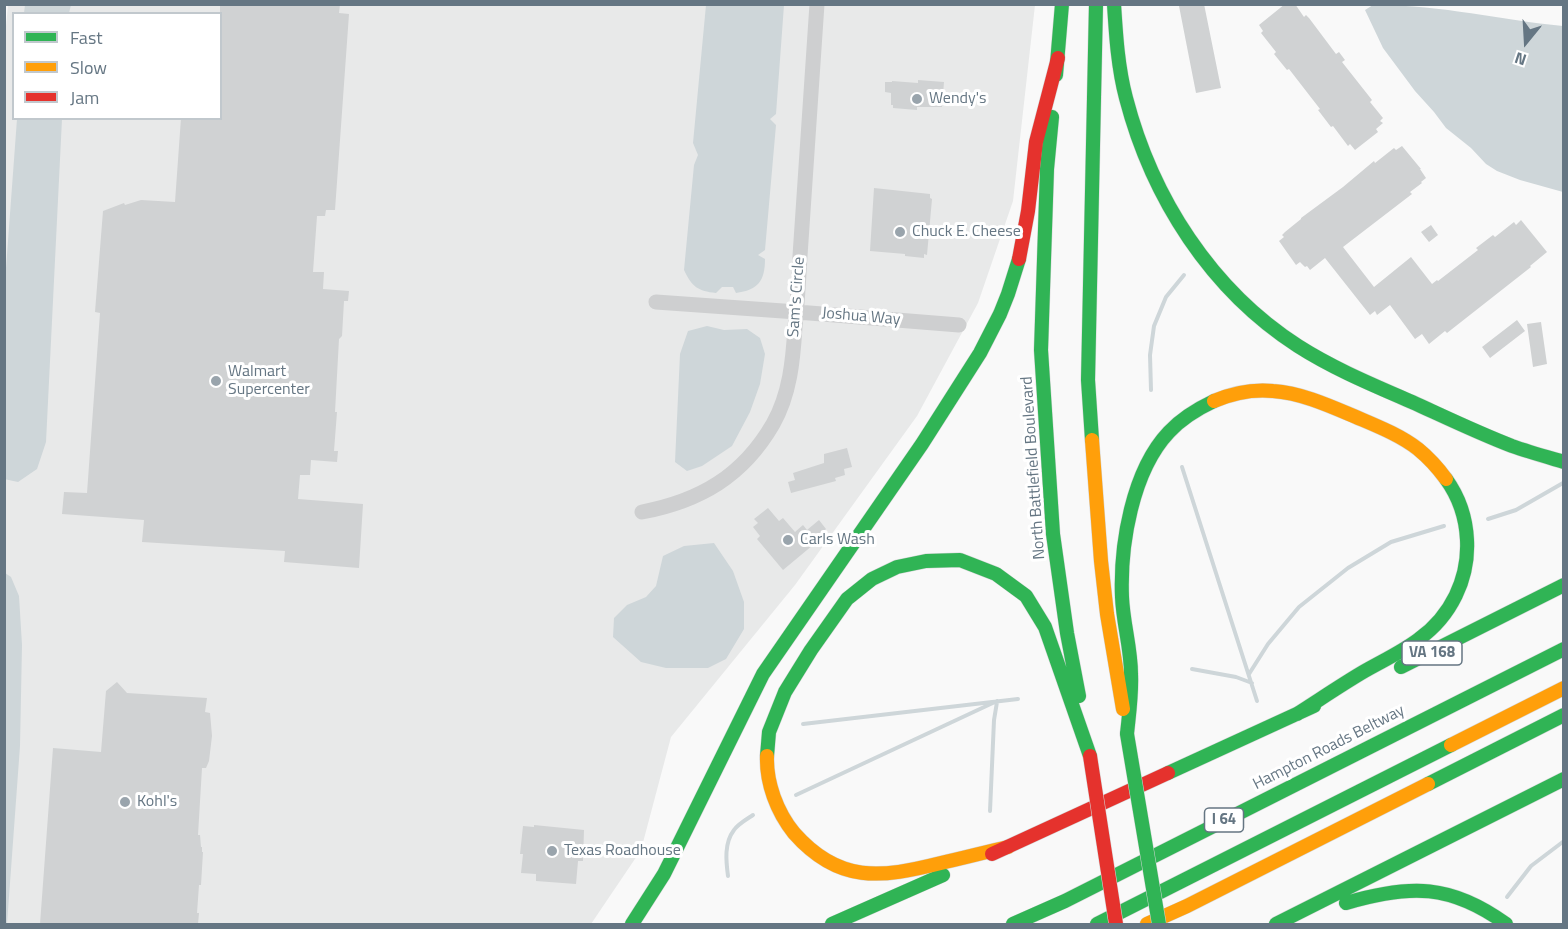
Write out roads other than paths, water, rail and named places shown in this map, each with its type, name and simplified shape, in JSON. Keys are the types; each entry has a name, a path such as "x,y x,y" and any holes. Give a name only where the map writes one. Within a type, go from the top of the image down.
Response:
{"main road":[{"name":"North Battlefield Boulevard","path":"1062,4 1047,169 1041,350 1053,534 1067,633 1090,756 1116,924"},
{"path":"1096,4 1088,380 1107,614 1160,924"},
{"path":"1114,4 1121,75 1142,150 1162,196 1174,216 1201,257 1221,279 1274,329 1324,361 1368,383 1512,446 1563,462"},
{"path":"632,924 664,874 763,674 922,444 978,358 999,317 1020,254 1031,192 1035,144 1058,58"},
{"path":"832,924 1008,847 1298,714 1410,646 1433,628 1454,600 1467,555 1467,525 1463,510 1448,479 1419,450 1405,442 1372,424 1319,401 1291,393 1265,390 1228,395 1196,409 1181,420 1156,448 1139,486 1127,529 1122,578 1124,619 1131,669 1127,734"},
{"path":"1008,847 910,872 876,875 850,871 828,862 805,845 786,823 771,791 766,764 769,732 785,692 847,599 872,579 897,567 926,561 960,560 996,574 1026,596 1045,627 1090,756"},
{"name":"VA 168","path":"1298,714 1428,654 1563,585"},
{"path":"1434,714 1563,642"},
{"name":"Hampton Roads Beltway","path":"1013,924 1065,901 1563,649"},
{"path":"1043,924 1563,663"},
{"path":"1097,924 1563,688"},
{"path":"1147,924 1563,715"},
{"path":"1276,924 1563,779"},
{"path":"1296,924 1372,894 1414,889 1457,896 1479,906 1506,924"}],"street":[{"name":"Sam's Circle","path":"642,512 684,502 733,474 756,449 774,423 786,395 792,366 797,312 817,4"},
{"name":"Joshua Way","path":"656,302 959,325"}],"waterway":[{"path":"1151,390 1150,355 1154,326 1166,297 1184,275"},
{"path":"1182,467 1257,701"},
{"path":"1488,519 1516,510 1563,483"},
{"path":"1249,674 1268,644 1299,607 1348,568 1391,542 1444,526"},
{"path":"1192,669 1236,677 1252,683"},
{"path":"803,724 1018,699"},
{"path":"796,795 997,701"},
{"path":"990,811 994,720 997,702"},
{"path":"728,876 726,852 731,835 738,826 753,815"},
{"path":"1507,897 1531,866 1564,841"}],"place":[{"name":"Wendy's","path":"917,99"},
{"name":"Chuck E. Cheese","path":"900,232"},
{"name":"Walmart Supercenter","path":"216,381"},
{"name":"Carls Wash","path":"788,540"},
{"name":"Kohl's","path":"125,802"},
{"name":"Texas Roadhouse","path":"552,851"}]}
